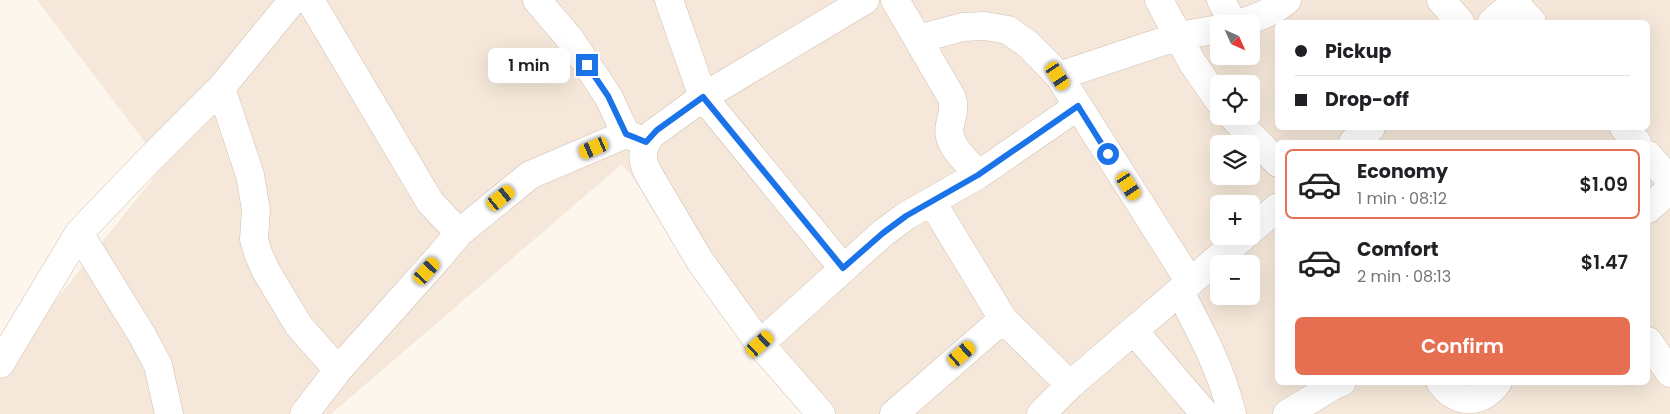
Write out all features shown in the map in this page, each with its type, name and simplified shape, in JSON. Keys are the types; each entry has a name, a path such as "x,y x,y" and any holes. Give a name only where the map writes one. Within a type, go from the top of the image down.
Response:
{"street":[{"path":"0,364 79,233 221,88 294,0"},
{"path":"310,0 430,202 458,233"},
{"path":"537,0 570,38 636,138 648,173 700,260 760,344 822,414"},
{"path":"669,0 703,97 843,268"},
{"path":"304,414 338,370 439,257 458,233 530,175 657,130 703,97 865,0"},
{"path":"895,0 952,98 954,108 949,125 949,135 952,143 978,175"},
{"path":"1159,0 1192,62 1210,88"},
{"path":"1221,0 1228,15"},
{"path":"1260,16 1287,0"},
{"path":"1441,0 1458,20"},
{"path":"1495,20 1519,6"},
{"path":"918,38 963,27 984,26 1008,30 1029,44 1058,76 1078,106 1185,287 1198,328 1216,368 1232,414"},
{"path":"1058,76 1178,36 1210,31"},
{"path":"221,88 250,175 256,210 254,238 258,253 266,271 299,326 338,370"},
{"path":"760,344 883,233 906,216 978,175 1078,106"},
{"path":"1241,125 1275,160"},
{"path":"1626,130 1635,140"},
{"path":"1650,156 1670,180"},
{"path":"1650,207 1670,189"},
{"path":"932,202 1003,319 1070,385"},
{"path":"1260,222 1275,210"},
{"path":"79,233 142,335 158,365 169,414"},
{"path":"1041,414 1070,385 1234,245"},
{"path":"894,414 1003,319"},
{"path":"1134,331 1205,414"},
{"path":"1650,344 1670,373"},
{"path":"1287,414 1335,385"},
{"path":"1457,398 1485,396 1496,385"},
{"path":"1457,398 1497,414"}],"shaded area":[{"path":"37,0 1670,0 1670,414 817,414 622,164 331,414 0,414 0,370 163,166"}],"route":[{"path":"587,65 608,96 626,134 646,142 650,135 703,97 843,268 883,233 906,216 978,175 1078,106 1108,154"}]}
